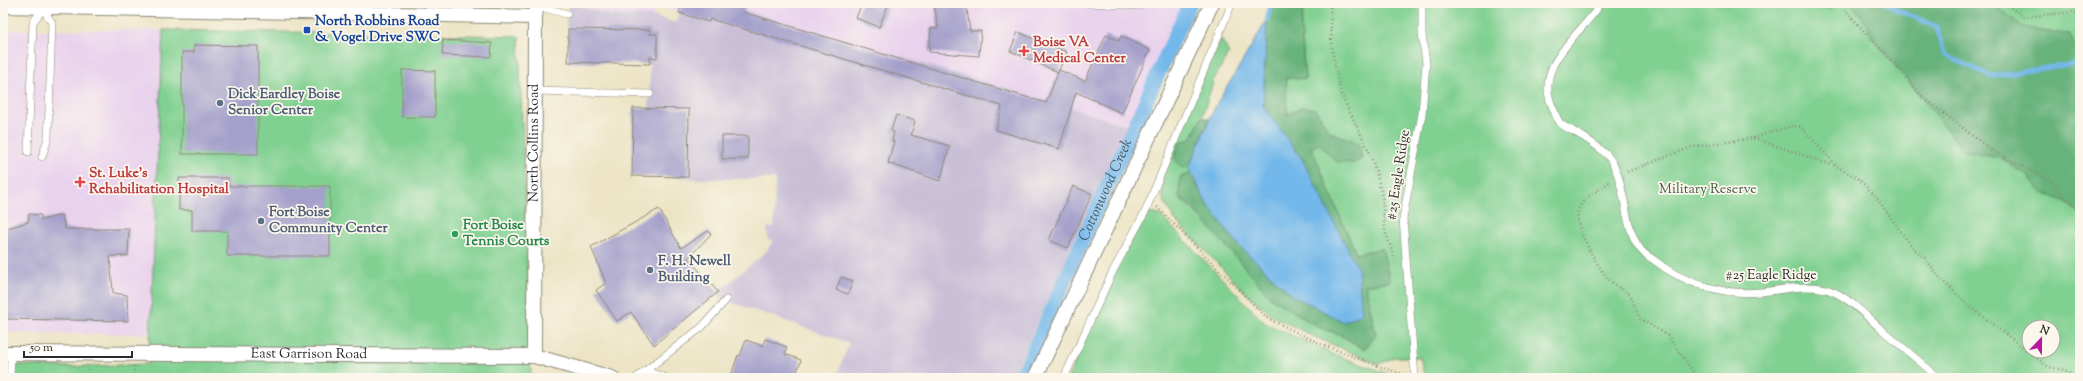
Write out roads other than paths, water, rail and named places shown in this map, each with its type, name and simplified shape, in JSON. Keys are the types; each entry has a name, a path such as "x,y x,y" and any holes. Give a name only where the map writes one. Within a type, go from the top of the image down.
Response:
{"street":[{"path":"1035,378 1212,3"},
{"path":"3,6 43,9 86,6 536,9"},
{"name":"North Collins Road","path":"534,356 536,9"},
{"name":"East Garrison Road","path":"7,353 534,356 612,378"}],"lane":[{"path":"1089,3 1139,6"},
{"path":"1064,378 1113,271 1149,201 1232,3"},
{"name":"#25 Eagle Ridge","path":"1415,377 1403,218 1422,114 1426,63 1422,34 1422,3"},
{"name":"#25 Eagle Ridge","path":"1594,3 1597,9 1586,25 1564,46 1550,70 1548,99 1560,123 1579,134 1607,156 1617,176 1628,220 1642,250 1666,270 1691,282 1716,289 1738,292 1760,292 1796,288 1820,288 1833,291 1867,316 1939,378"},
{"path":"28,152 33,22 43,9 52,23 48,138 42,157"},
{"path":"536,9 567,14"},
{"path":"535,91 650,94"},
{"path":"636,378 702,327 726,300"},
{"path":"7,353 10,378"},
{"path":"647,370 666,378"}],"water":[{"path":"1267,20 1263,106 1302,159 1358,269 1362,314 1344,322 1292,295 1239,246 1205,201 1189,167 1215,107"}],"waterway":[{"name":"Cottonwood Creek","path":"1021,378 1190,3"},
{"path":"1267,20 1271,3"},
{"name":"Cottonwood Creek","path":"1886,3 1897,10 1936,26 1945,55 1990,76 2080,63"}],"place":[{"name":"North Robbins Road & Vogel Drive SWC","path":"307,30"},
{"name":"Boise VA Medical Center","path":"1024,51"},
{"name":"Dick Eardley Boise Senior Center","path":"220,103"},
{"name":"St. Luke’s Rehabilitation Hospital","path":"80,182"},
{"name":"Fort Boise Community Center","path":"261,221"},
{"name":"Fort Boise Tennis Courts","path":"455,234"},
{"name":"F. H. Newell Building","path":"650,270"}],"park label":[{"name":"Military Reserve","path":"1708,190"}]}
